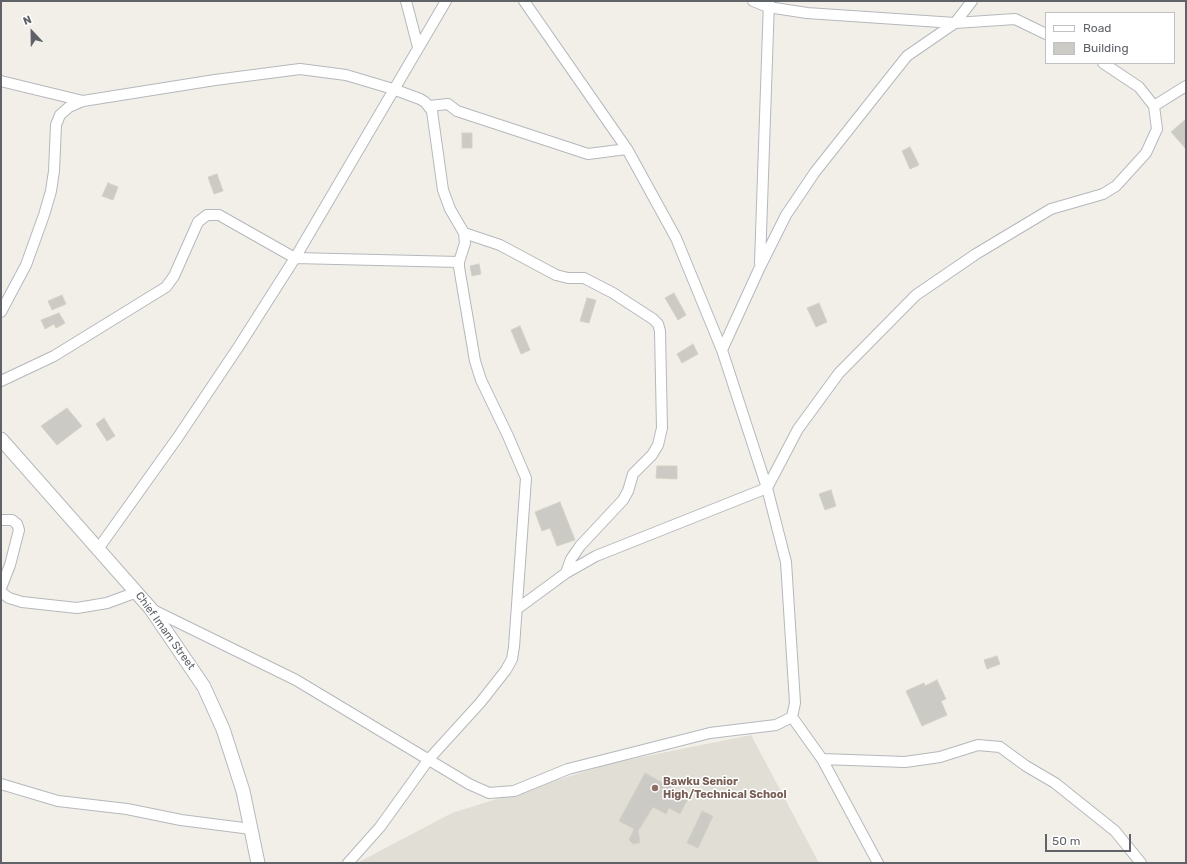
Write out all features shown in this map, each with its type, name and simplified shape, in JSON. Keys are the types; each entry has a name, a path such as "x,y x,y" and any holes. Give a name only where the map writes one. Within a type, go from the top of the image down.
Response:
{"street":[{"path":"406,1 418,47"},
{"path":"98,549 183,431 295,258 392,89 446,1"},
{"path":"524,1 628,149 676,238 722,350 767,488 786,562 794,703 792,717 822,759 878,863"},
{"path":"753,1 807,13 956,23 1015,18 1045,33"},
{"path":"722,350 760,267 786,215 815,172 907,56 956,23 972,1"},
{"path":"760,267 769,4"},
{"path":"517,609 566,573 596,556 622,544 767,488 798,429 839,373 916,295 1051,209 1103,194 1116,186 1146,153 1157,129 1154,106 1139,87 1104,64"},
{"path":"1,312 26,265 51,191 56,155 56,126 60,115 83,101 215,80 300,70 346,75 420,99 429,106 434,116 443,190 450,209 464,233 465,242 459,262 470,341 481,380 526,478 514,647 510,664 480,703 429,759 380,827 348,863"},
{"path":"1,81 83,101"},
{"path":"1154,106 1186,86"},
{"path":"429,106 448,104 457,111 588,154 628,149"},
{"path":"1,381 54,356 166,287 174,276 198,222 208,215 219,215 295,258 459,262"},
{"path":"464,233 500,245 556,275 568,278 584,278 613,293 653,319 658,324 660,331 662,428 658,445 652,455 633,474 628,491 623,500 580,546 571,559 566,573"},
{"name":"Chief Imam Street","path":"1,439 137,592 184,654 216,710 243,791 258,863"},
{"path":"1,520 12,520 17,524 19,530 10,565 1,588"},
{"path":"1,592 9,598 22,602 77,608 107,603 137,592"},
{"path":"151,609 296,680 469,784 489,793 514,791 568,769 710,733 776,725 792,717"},
{"path":"822,759 905,762 940,757 978,745 1000,747 1026,766 1055,783 1097,817 1115,832 1141,863"},
{"path":"1,784 58,802 127,809 181,820 251,829"}],"shaded area":[{"name":"Bawku Senior High/Technical School","path":"751,735 819,863 357,863 452,813 612,763"}],"building":[{"path":"1186,119 1186,149 1171,132"},
{"path":"462,133 472,133 472,148 462,148"},
{"path":"910,147 919,165 910,169 902,151"},
{"path":"217,174 223,191 214,194 208,177"},
{"path":"108,183 118,187 113,200 102,196"},
{"path":"479,264 481,274 472,276 470,266"},
{"path":"674,293 686,315 678,320 665,298"},
{"path":"62,295 66,304 52,310 48,301"},
{"path":"587,298 596,300 589,323 580,321"},
{"path":"819,303 827,322 816,327 807,308"},
{"path":"59,313 65,323 56,328 54,324 45,329 41,320"},
{"path":"520,326 530,350 521,354 511,330"},
{"path":"693,344 698,354 682,363 677,354"},
{"path":"67,408 82,426 57,445 41,426"},
{"path":"104,418 115,436 107,441 96,424"},
{"path":"657,466 677,466 677,479 656,478"},
{"path":"831,490 836,506 825,510 819,494"},
{"path":"560,502 575,540 557,546 550,528 542,531 535,512"},
{"path":"997,656 1000,664 987,669 984,660"},
{"path":"937,680 946,699 941,701 947,715 922,726 906,691 924,683 925,686"},
{"path":"645,773 689,797 680,814 669,808 666,814 653,807 638,831 639,843 633,844 629,840 634,829 619,821"},
{"path":"702,811 713,816 698,848 687,843"}],"place":[{"name":"Bawku Senior High/Technical School","path":"655,788"}]}
